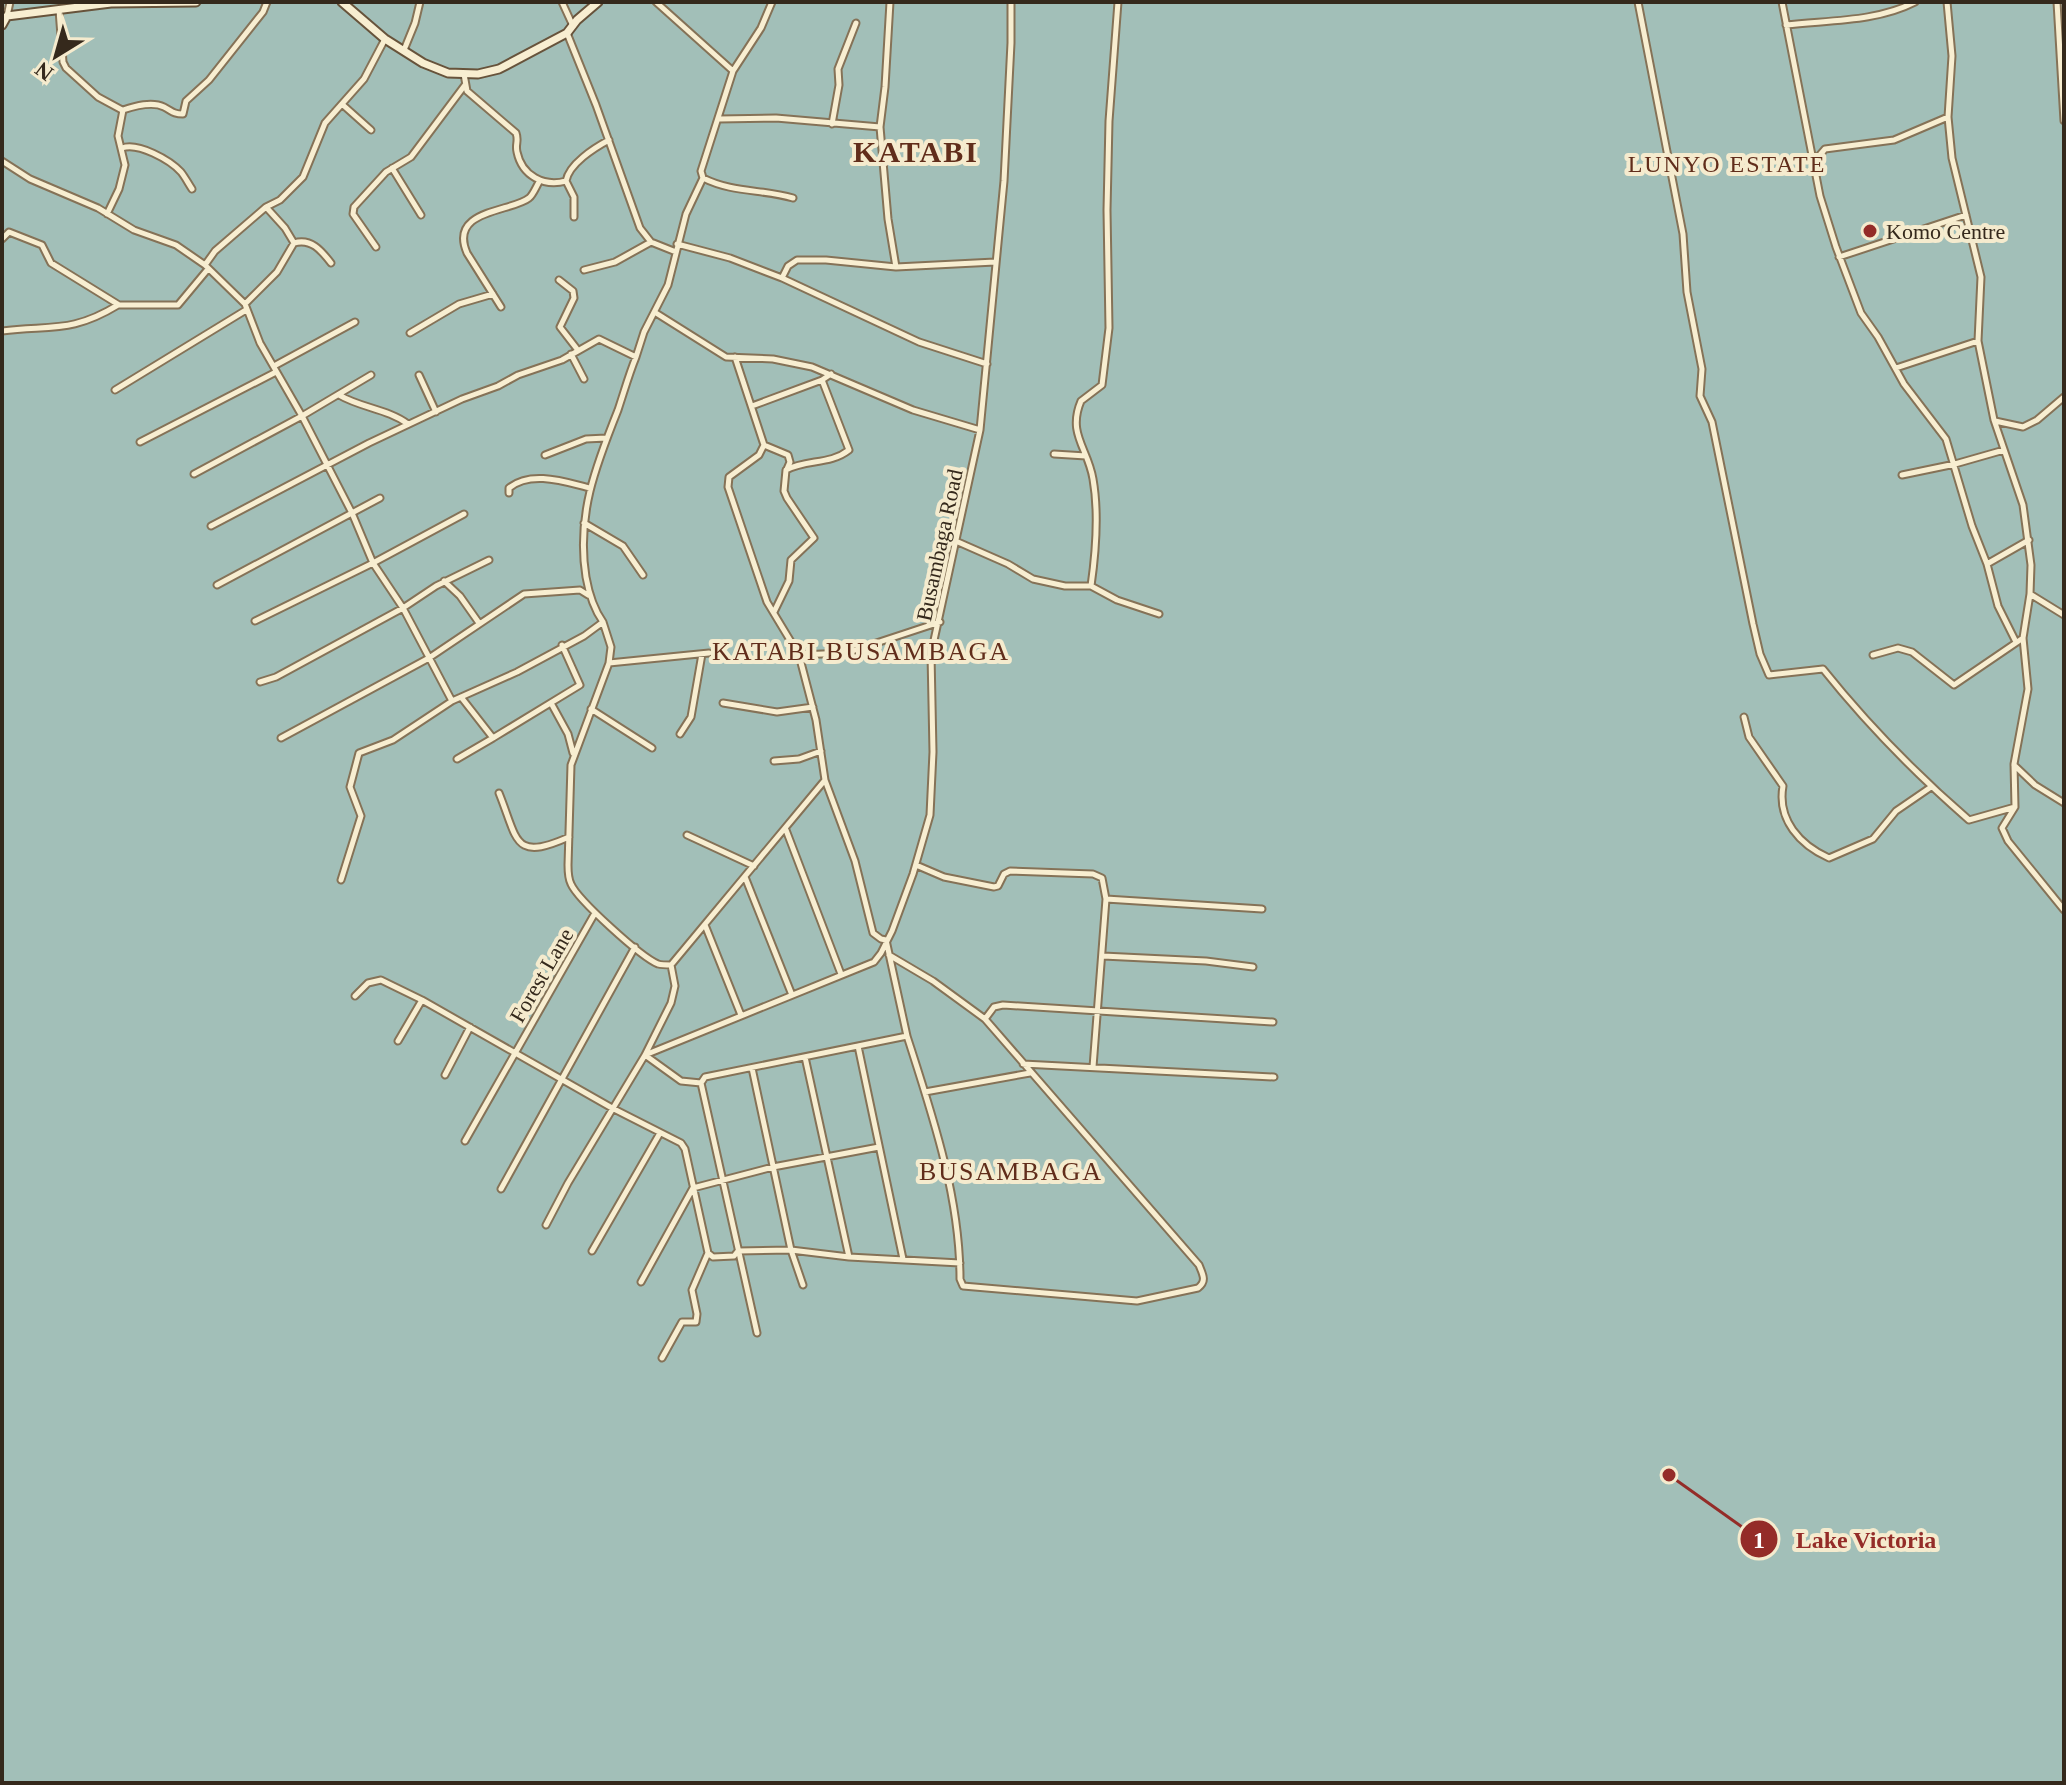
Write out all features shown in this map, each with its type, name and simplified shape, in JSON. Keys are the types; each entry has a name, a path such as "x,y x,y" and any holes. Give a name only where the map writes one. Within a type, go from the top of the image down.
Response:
{"street":[{"path":"2,25 10,2"},
{"path":"7,16 98,3 196,2"},
{"path":"59,9 63,62 98,97 123,110 153,105 165,107 174,114 183,114 186,101 209,80 263,12 267,2"},
{"path":"344,2 385,39 435,69 478,74 499,69 570,30 598,2"},
{"path":"404,50 420,2"},
{"path":"562,2 640,228 651,242 676,252"},
{"path":"656,2 733,71"},
{"path":"671,965 658,964 635,947 595,913 570,882 571,765 609,663 611,647 589,595 583,560 583,523 606,438 644,332 656,313 673,270 677,244 691,200 703,178 701,171 733,71 761,28 772,2"},
{"path":"890,2 880,127 888,219 896,267"},
{"name":"Busambaga Road","path":"886,940 916,865 932,798 931,654 958,542 980,430 1004,181 1011,2"},
{"path":"1091,586 1096,499 1087,456 1075,427 1081,401 1102,385 1108,339 1109,121 1118,2"},
{"path":"1638,2 1683,234 1687,292 1702,369 1700,396 1712,422 1760,654 1769,675 1823,669 1867,723 1969,820 2015,807"},
{"path":"1782,2 1825,218 1839,257 1861,313 1913,398 1941,430 1955,464 1998,606 2016,642"},
{"path":"1786,25 1874,17 1896,12 1915,2"},
{"path":"1947,2 1952,56 1948,117 1952,158 1981,277 1978,341 1994,420 2020,496 2029,540 2030,594 2023,638 2028,689 2014,764 2015,807 2002,828 2004,835 2064,910"},
{"path":"2057,2 2064,121"},
{"path":"832,124 839,85 838,69 856,23"},
{"path":"2,331 70,327 87,322 119,305 179,305 215,251 266,207 280,200 303,177 325,123 370,70 385,39"},
{"path":"376,247 352,211 392,168 411,157 465,85 464,74"},
{"path":"465,85 467,91 516,133 519,138 517,153 539,182 553,185 566,181"},
{"path":"343,105 371,130"},
{"path":"107,214 119,189 125,165 118,136 123,110"},
{"path":"1813,163 1825,149 1894,140 1948,117"},
{"path":"719,119 776,118 880,127"},
{"path":"574,217 574,197 566,181 567,173 609,140"},
{"path":"122,148 126,145 135,147 174,166 192,189"},
{"path":"2,161 30,179 107,214 134,230 176,245 206,267 246,307 260,343 352,513 373,563 403,608 452,701"},
{"path":"392,168 421,215"},
{"path":"703,178 723,188 768,191 793,198"},
{"path":"501,307 463,245 464,232 493,209 527,200 539,182"},
{"path":"266,207 294,243"},
{"path":"1839,257 1966,215"},
{"path":"2,239 9,232 42,245 51,263 119,305"},
{"path":"584,270 615,262 651,242"},
{"path":"115,390 246,307 277,272 294,243 312,244 331,263"},
{"path":"677,244 730,258 782,278 919,342 987,364"},
{"path":"782,278 788,266 797,260 896,267 995,262"},
{"path":"559,280 573,291 574,298 560,327 574,351 584,379"},
{"path":"410,333 459,304 493,294"},
{"path":"656,313 726,357 773,359 832,373 913,410 980,430"},
{"path":"140,442 355,322"},
{"path":"211,526 408,424 518,375 562,360 599,339 636,357"},
{"path":"1896,368 1978,341"},
{"path":"735,357 764,445 759,455 729,477 728,487 747,547 774,613 799,655 813,707 825,780 855,861 873,933 886,940"},
{"path":"751,406 822,380 832,373"},
{"path":"194,474 371,375"},
{"path":"419,375 436,412"},
{"path":"786,470 800,462 821,463 849,451 822,380"},
{"path":"339,395 348,402 394,414 408,424"},
{"path":"1994,420 2023,427 2037,420 2064,397"},
{"path":"545,455 586,439 606,438"},
{"path":"764,445 788,455 790,462 784,491 814,538 791,560 789,581 774,613"},
{"path":"1902,475 2004,450"},
{"path":"1054,454 1087,456"},
{"path":"509,493 513,484 541,478 590,488"},
{"path":"217,585 380,498"},
{"path":"255,621 464,514"},
{"path":"583,523 623,546 643,575"},
{"path":"1987,564 2029,540"},
{"path":"958,542 1033,579 1065,586 1091,586 1117,600 1159,614"},
{"path":"260,682 276,677 403,608 444,581 489,560"},
{"path":"444,581 460,596 479,623"},
{"path":"281,738 429,658 524,594 580,590 589,595"},
{"path":"2030,594 2064,615"},
{"path":"341,880 361,816 350,787 359,753 393,740 452,701 517,672 562,645 584,636 603,622"},
{"path":"799,655 846,653 940,622"},
{"path":"1873,655 1898,648 1912,652 1954,685 2023,638"},
{"path":"457,759 580,685 562,645"},
{"path":"609,663 706,653 691,717 680,734"},
{"path":"461,697 493,738"},
{"path":"551,703 568,734 574,755"},
{"path":"723,703 777,712 813,707"},
{"path":"591,709 652,748"},
{"path":"1744,717 1749,737 1783,786 1780,800 1789,826 1810,849 1829,858 1873,839 1896,811 1931,787"},
{"path":"774,761 799,759 821,751"},
{"path":"2014,764 2025,777 2064,803"},
{"path":"546,1225 645,1055 674,993 671,965 825,780"},
{"path":"499,793 524,847 532,850 543,848 570,837"},
{"path":"786,830 841,974"},
{"path":"687,835 754,866"},
{"path":"916,865 944,877 994,887 1010,871 1099,875 1104,881 1106,899 1093,1067"},
{"path":"745,877 792,995"},
{"path":"1106,899 1262,909"},
{"name":"Forest Lane","path":"465,1141 595,913"},
{"path":"705,925 741,1015"},
{"path":"886,940 892,978 925,1092 959,1232 960,1282 965,1286 1137,1301 1198,1288 1203,1284 1199,1265 1117,1167 985,1019 933,981 889,955"},
{"path":"645,1055 878,959 886,940"},
{"path":"501,1189 635,947"},
{"path":"1103,956 1206,961 1253,967"},
{"path":"355,996 368,983 381,980 683,1145 708,1253 692,1290 696,1322 680,1324 662,1358"},
{"path":"398,1041 422,1000"},
{"path":"985,1019 998,1006 1273,1022"},
{"path":"445,1075 470,1027"},
{"path":"757,1333 701,1083 705,1077 907,1036"},
{"path":"858,1046 903,1259"},
{"path":"645,1055 681,1081 701,1083"},
{"path":"805,1057 849,1257"},
{"path":"1023,1064 1274,1077"},
{"path":"752,1068 791,1250 803,1285"},
{"path":"925,1092 1030,1073"},
{"path":"592,1251 660,1133"},
{"path":"641,1282 693,1188 773,1167 879,1147"},
{"path":"738,1251 791,1250 849,1257 960,1263"},
{"path":"708,1253 713,1257 734,1256 738,1251"}],"water":[{"path":"2,2 2064,2 2064,1783 2,1783"}],"place":[{"name":"Komo Centre","path":"1870,231"},
{"name":"Lake Victoria","path":"1669,1475"}],"district":[{"name":"KATABI","path":"916,152"},
{"name":"LUNYO ESTATE","path":"1727,164"},
{"name":"KATABI BUSAMBAGA","path":"861,651"},
{"name":"BUSAMBAGA","path":"1011,1171"}]}
